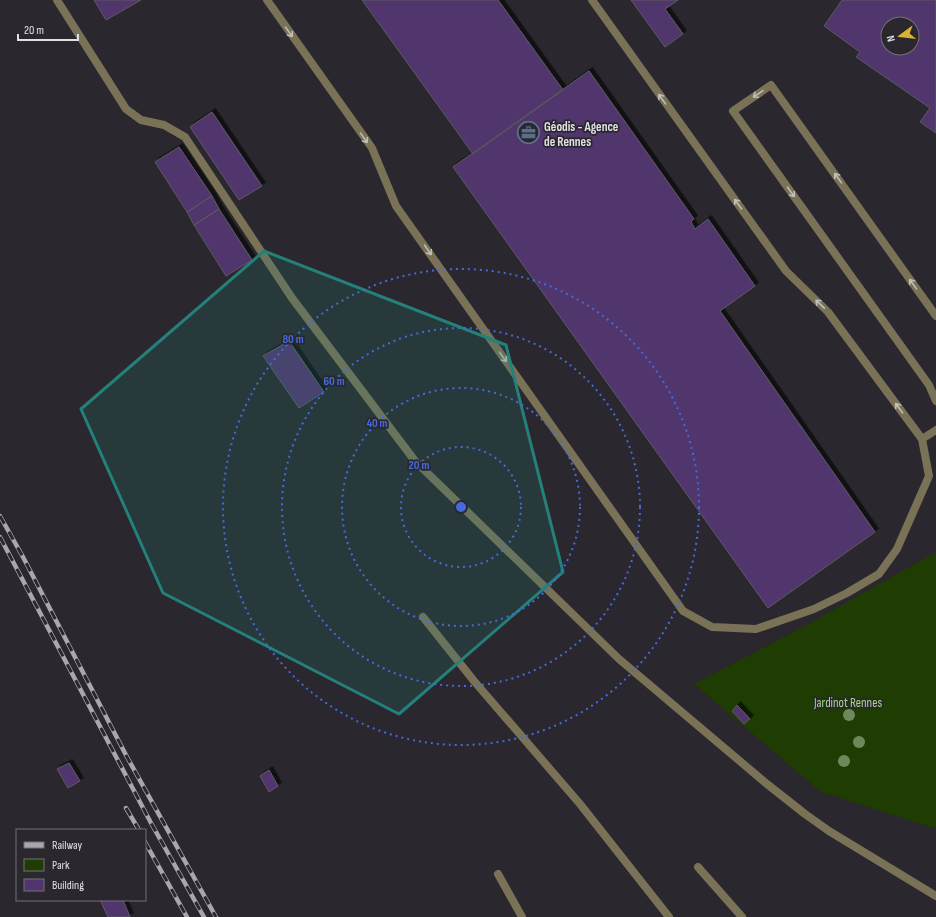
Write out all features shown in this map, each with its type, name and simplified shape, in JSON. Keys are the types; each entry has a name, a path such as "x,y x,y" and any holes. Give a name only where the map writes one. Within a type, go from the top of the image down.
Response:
{"lane":[{"path":"57,0 126,109 141,120 164,125 185,136 292,298 415,461 619,659 761,779 829,832 936,896"},
{"path":"266,0 372,148 396,206 683,611 712,627 756,629 814,609 847,593 879,574 897,549 933,474 922,439 828,312 786,271 592,0"},
{"path":"936,316 771,85 733,111 929,385 936,401"},
{"path":"922,439 936,430"},
{"path":"423,617 474,681 580,804 669,917"},
{"path":"698,867 742,917"},
{"path":"498,874 522,917"}],"highlighted area":[{"path":"264,251 506,345 563,572 399,714 163,593 81,409"}],"green space":[{"name":"Jardinot Rennes","path":"936,552 936,827 931,827 821,792 694,684 805,626"}],"building":[{"path":"94,0 141,0 106,20"},
{"path":"362,0 498,0 563,90 473,154"},
{"path":"631,0 678,0 665,9 683,34 665,47"},
{"path":"842,0 936,0 936,133 920,122 930,108 856,57 860,52 824,26"},
{"path":"589,71 694,219 691,222 695,229 708,219 755,286 720,311 875,532 768,608 453,167"},
{"path":"212,112 262,186 239,200 190,127"},
{"path":"179,147 212,196 187,212 155,162"},
{"path":"212,196 219,209 194,225 187,212"},
{"path":"219,209 252,260 226,276 194,225"},
{"path":"289,341 324,392 299,408 263,356"},
{"path":"737,705 750,719 744,724 732,711"},
{"path":"69,763 80,781 68,788 57,769"},
{"path":"269,770 278,786 269,792 260,776"},
{"path":"100,901 123,901 130,917 108,917"}],"railway":[{"path":"0,516 23,557 127,757 216,917"},
{"path":"0,537 151,823 204,917"},
{"path":"126,808 138,829"},
{"path":"146,844 187,917"}],"place":[{"name":"Géodis - Agence de Rennes","path":"528,133"}]}
